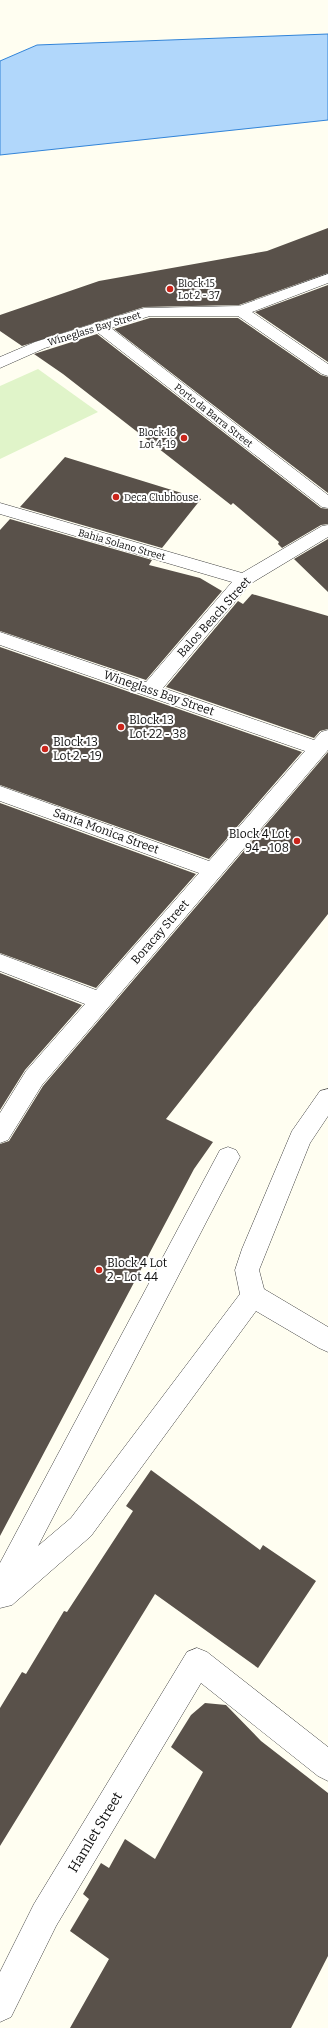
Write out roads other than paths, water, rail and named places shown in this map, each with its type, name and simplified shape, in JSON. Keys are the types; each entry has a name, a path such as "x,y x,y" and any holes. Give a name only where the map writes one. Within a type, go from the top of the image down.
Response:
{"street":[{"path":"240,311 328,278"},
{"name":"Wineglass Bay Street","path":"0,363 40,345 149,311 240,311"},
{"path":"240,311 328,371"},
{"name":"Porto da Barra Street","path":"99,326 328,504"},
{"name":"Bahia Solano Street","path":"0,508 244,580"},
{"name":"Balos Beach Street","path":"150,690 244,580 328,530"},
{"name":"Wineglass Bay Street","path":"0,638 150,690 322,743"},
{"name":"Boracay Street","path":"0,1133 34,1078 322,743"},
{"name":"Santa Monica Street","path":"0,793 213,870"},
{"path":"0,962 100,1001"},
{"path":"328,1098 300,1138 254,1249 247,1270 253,1296 328,1340"},
{"path":"0,1591 228,1156"},
{"path":"0,1598 81,1528 253,1296"},
{"name":"Hamlet Street","path":"0,2006 45,1915 197,1662 328,1766"}],"water":[{"path":"328,34 328,120 0,155 0,61 37,45"}],"place":[{"name":"Block 15 Lot 2 - 37","path":"170,289"},
{"name":"Block 16 Lot 4-19","path":"184,438"},
{"name":"Deca Clubhouse","path":"116,497"},
{"name":"Block 13 Lot 22 - 38","path":"121,727"},
{"name":"Block 13 Lot 2 - 19","path":"45,749"},
{"name":"Block 4 Lot 94 - 108","path":"297,841"},
{"name":"Block 4 Lot 2 - Lot 44","path":"99,1270"}]}
